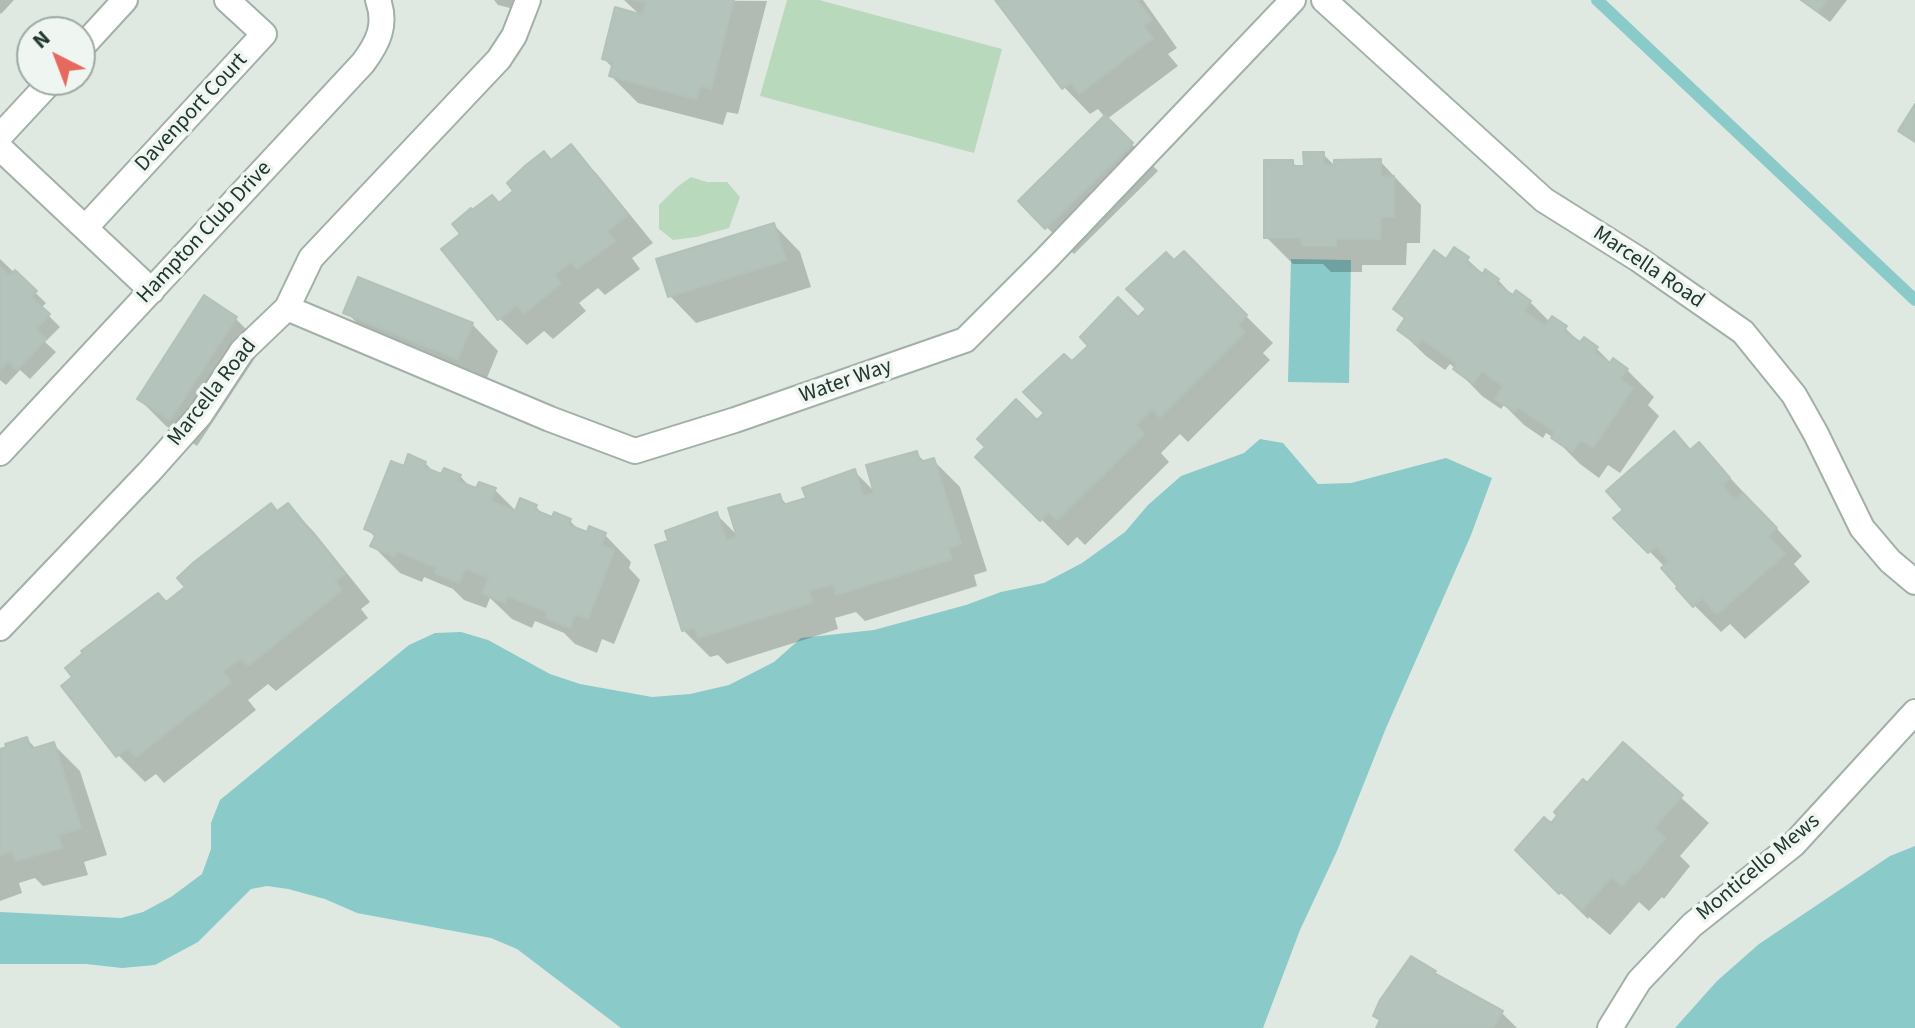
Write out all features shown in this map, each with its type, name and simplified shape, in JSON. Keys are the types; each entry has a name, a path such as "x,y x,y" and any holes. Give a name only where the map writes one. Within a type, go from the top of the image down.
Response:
{"street":[{"path":"96,32 125,0"},
{"name":"Davenport Court","path":"85,228 264,34 227,0"},
{"name":"Hampton Club Drive","path":"0,453 363,63 381,30 383,16 378,0"},
{"name":"Marcella Road","path":"0,628 200,415 242,351 287,308 311,258 499,59 514,36 528,0"},
{"name":"Water Way","path":"287,308 550,419 635,451 721,425 965,340 1293,0"},
{"name":"Marcella Road","path":"1324,0 1544,200 1638,259 1743,332 1794,395 1862,528 1890,561 1915,582"},
{"path":"0,136 37,96"},
{"path":"0,148 152,291"},
{"name":"Monticello Mews","path":"1610,1028 1639,981 1692,925 1794,844 1915,712"}],"green space":[{"path":"787,0 819,0 1002,49 974,153 760,96"},
{"path":"691,177 707,182 727,182 740,197 729,228 673,240 659,229 659,205"}],"water":[{"path":"1291,259 1351,260 1349,383 1288,382"},
{"path":"1260,439 1283,443 1318,484 1351,483 1446,458 1492,478 1471,535 1386,728 1337,851 1300,930 1263,1028 621,1028 517,949 491,938 357,913 325,899 267,886 251,889 198,942 155,965 122,968 86,964 0,964 0,912 121,918 143,912 171,897 202,874 211,849 211,823 220,800 409,645 435,633 461,632 488,640 550,674 580,684 652,697 690,694 729,685 774,662 801,638 874,630 966,605 1001,592 1044,583 1082,563 1125,532 1148,505 1181,476 1244,453"},
{"path":"1915,846 1915,1028 1675,1028 1717,981 1759,944 1890,856"}],"building":[{"path":"634,0 734,0 711,89 700,86 696,99 609,76 613,62 602,59 615,7 643,15 646,3"},
{"path":"995,0 1139,0 1152,20 1143,26 1153,38 1079,94 1071,82 1062,89"},
{"path":"1801,0 1827,0 1818,12"},
{"path":"1915,104 1915,142 1898,131"},
{"path":"1105,115 1133,143 1045,229 1018,201"},
{"path":"571,144 628,215 607,231 615,241 577,269 571,262 554,275 561,283 524,314 517,305 498,320 441,249 460,234 452,224 471,208 492,195 499,203 513,191 507,183 526,165 544,151 551,160"},
{"path":"1303,152 1324,152 1324,165 1334,166 1334,160 1381,159 1381,177 1394,176 1394,217 1381,217 1380,239 1336,239 1336,246 1302,246 1302,238 1264,238 1264,160 1293,160 1293,166 1304,166"},
{"path":"774,223 786,260 668,297 656,259"},
{"path":"1454,247 1469,257 1466,262 1483,274 1485,269 1499,279 1496,284 1513,295 1516,290 1531,301 1524,311 1545,326 1552,316 1567,326 1564,331 1580,342 1584,337 1598,347 1594,352 1610,363 1613,358 1628,369 1620,379 1633,388 1593,448 1581,440 1572,452 1551,438 1555,432 1518,408 1515,412 1495,399 1503,386 1482,371 1473,384 1453,369 1457,364 1422,339 1418,345 1397,330 1405,318 1393,309 1434,250 1446,259"},
{"path":"1184,251 1247,315 1238,325 1245,332 1160,417 1152,409 1136,425 1144,434 1057,520 1049,512 1040,521 975,457 985,447 977,439 1016,399 1037,420 1044,413 1023,392 1064,354 1072,361 1088,346 1080,337 1118,297 1138,317 1146,309 1126,289 1166,252 1174,260"},
{"path":"0,267 10,276 15,270 37,291 31,297 50,314 36,329 46,339 17,370 8,361 0,369"},
{"path":"358,277 473,323 458,359 343,313"},
{"path":"204,295 237,317 170,420 137,399"},
{"path":"1674,431 1690,450 1699,442 1730,478 1722,485 1735,500 1743,493 1777,528 1768,536 1785,554 1717,614 1702,598 1693,607 1661,568 1669,561 1656,546 1648,553 1613,518 1623,510 1606,491"},
{"path":"917,451 920,462 934,458 961,544 948,548 952,559 836,595 833,584 809,591 813,602 698,638 695,627 682,631 655,545 668,541 665,531 717,512 726,541 737,537 728,508 780,494 783,505 806,498 802,488 855,469 863,496 874,493 866,465"},
{"path":"408,454 426,462 424,467 441,474 444,468 461,475 458,481 476,488 479,482 496,488 491,501 515,511 520,498 537,505 535,510 552,517 554,512 571,519 569,525 587,532 589,526 606,533 601,545 614,551 588,619 575,614 570,628 546,618 548,612 508,596 505,603 482,593 489,578 465,568 459,583 435,573 437,568 397,551 395,557 370,546 376,534 364,529 391,461 404,466"},
{"path":"271,503 277,511 288,503 345,574 335,581 342,590 248,666 241,658 223,672 231,682 136,757 128,748 116,757 61,686 72,677 65,668 83,653 81,651 158,593 166,602 185,587 177,578"},
{"path":"27,737 31,749 54,742 81,828 58,835 62,848 15,861 12,851 0,855 0,749 6,747 5,744"},
{"path":"1623,742 1683,795 1654,828 1665,838 1636,874 1634,872 1622,886 1611,877 1582,910 1561,892 1559,894 1515,850 1544,817 1551,823 1557,816 1554,812 1583,779 1587,783"},
{"path":"1411,956 1436,971 1434,973 1503,1011 1493,1028 1376,1028 1380,1020 1373,1016 1380,1000"}],"waterway":[{"path":"1597,0 1915,300"}]}
